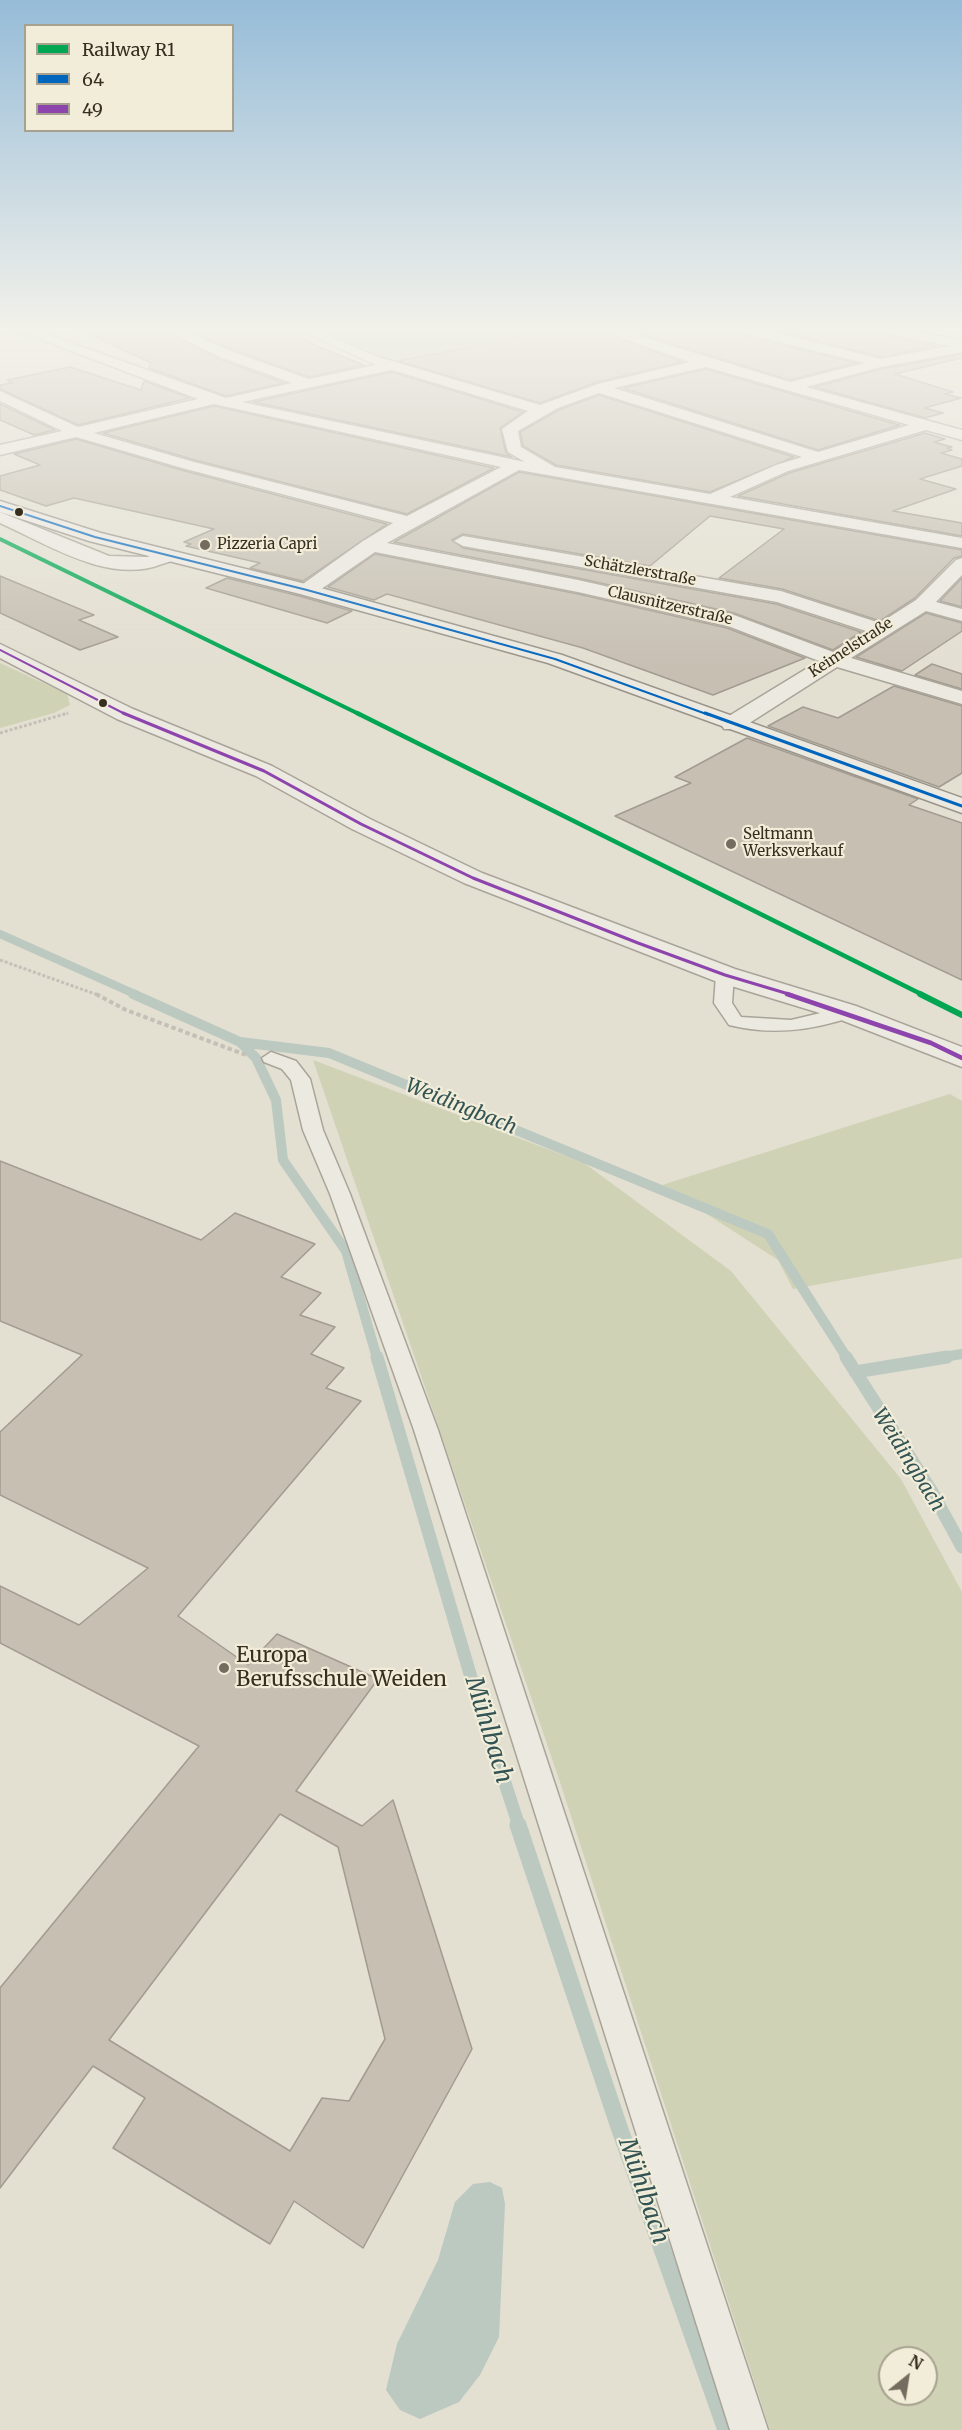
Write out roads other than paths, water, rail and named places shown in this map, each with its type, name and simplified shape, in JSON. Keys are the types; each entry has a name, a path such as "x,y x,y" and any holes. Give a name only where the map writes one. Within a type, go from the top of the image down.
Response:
{"street":[{"path":"0,450 36,441"},
{"name":"Schätzlerstraße","path":"108,441 435,536 781,597 880,629"},
{"path":"407,441 517,465 962,543"},
{"path":"512,441 514,449 550,469"},
{"path":"768,441 818,457"},
{"path":"712,499 782,468 870,441"},
{"path":"307,590 369,545 517,465"},
{"path":"0,506 76,532 307,590 555,658 962,806"},
{"path":"0,517 110,562 131,566 157,563 170,555"},
{"name":"Clausnitzerstraße","path":"369,545 675,606 734,621 833,659 962,698"},
{"name":"Keimelstraße","path":"732,724 923,604 962,564"},
{"path":"923,604 962,615"},
{"path":"0,650 97,700 264,771 361,824 473,878 724,975 846,1012 931,1043 962,1058"}],"lane":[{"path":"724,975 723,1003 735,1021 760,1027 806,1025 846,1012"},
{"path":"270,1058 289,1065 300,1079 313,1130 340,1194 426,1430 750,2430"}],"waterway":[{"name":"Weidingbach","path":"0,934 137,995"},
{"name":"Weidingbach","path":"133,994 240,1042"},
{"name":"Weidingbach","path":"240,1042 329,1053 768,1234 847,1358"},
{"name":"Mühlbach","path":"240,1042 256,1058 276,1100 283,1160 346,1251 377,1358"},
{"name":"Weidingbach","path":"938,1358 962,1354"},
{"name":"Mühlbach","path":"377,1357 475,1691 519,1826"},
{"name":"Weidingbach","path":"846,1357 856,1372"},
{"name":"Weidingbach","path":"856,1372 947,1357"},
{"name":"Weidingbach","path":"856,1372 932,1492 962,1547"},
{"name":"Mühlbach","path":"518,1825 619,2127 726,2430"}],"rail line":[{"name":"R1","path":"0,539 472,769 962,1015"}],"place":[{"name":"Pizzeria Capri","path":"205,545"},
{"name":"Seltmann Werksverkauf","path":"731,844"},
{"name":"Europa Berufsschule Weiden","path":"224,1668"}]}
